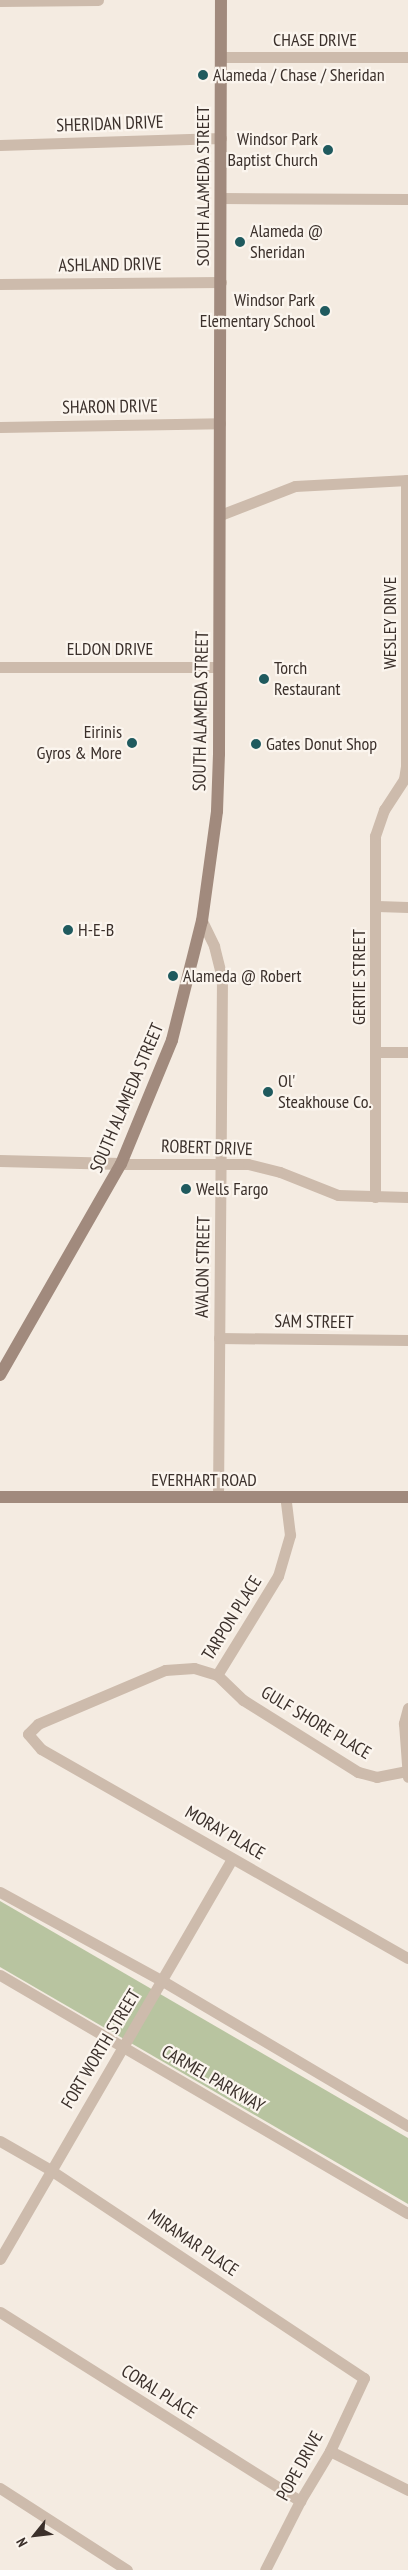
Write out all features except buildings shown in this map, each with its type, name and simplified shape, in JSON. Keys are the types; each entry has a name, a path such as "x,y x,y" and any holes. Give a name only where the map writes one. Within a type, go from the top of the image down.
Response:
{"main road":[{"name":"SOUTH ALAMEDA STREET","path":"0,1375 121,1164 172,1040 202,921 217,812 220,515 221,0"},
{"name":"EVERHART ROAD","path":"0,1497 408,1497"}],"street":[{"path":"0,1 98,0"},
{"name":"CHASE DRIVE","path":"221,57 408,57"},
{"name":"SHERIDAN DRIVE","path":"0,145 221,138"},
{"path":"221,198 408,199"},
{"name":"ASHLAND DRIVE","path":"0,284 221,282"},
{"name":"SHARON DRIVE","path":"0,427 220,423"},
{"path":"220,515 295,486 407,480"},
{"name":"WESLEY DRIVE","path":"407,480 407,766"},
{"name":"ELDON DRIVE","path":"0,667 219,667"},
{"name":"GERTIE STREET","path":"375,1197 377,906 375,836 384,810 404,779 407,766"},
{"path":"377,906 408,907"},
{"name":"AVALON STREET","path":"202,921 214,946 222,978 223,1162 218,1497"},
{"path":"377,1052 408,1052"},
{"name":"ROBERT DRIVE","path":"0,1161 121,1164 223,1162 280,1172 338,1195 408,1197"},
{"name":"SAM STREET","path":"219,1338 408,1340"},
{"name":"TARPON PLACE","path":"28,1734 38,1724 165,1670 194,1668 217,1675 278,1576 290,1535 285,1497"},
{"name":"GULF SHORE PLACE","path":"217,1675 242,1700 358,1772 377,1778 407,1774"},
{"path":"407,1774 404,1724 408,1708"},
{"name":"MORAY PLACE","path":"28,1734 41,1749 408,1958"},
{"name":"FORT WORTH STREET","path":"0,2259 49,2169 124,2047 232,1858"},
{"path":"0,1892 161,1980 408,2126"},
{"name":"CARMEL PARKWAY","path":"0,1975 408,2213"},
{"name":"MIRAMAR PLACE","path":"0,2141 49,2169 364,2378"},
{"name":"CORAL PLACE","path":"0,2312 300,2501"},
{"name":"POPE DRIVE","path":"266,2570 300,2501 330,2451 364,2378"},
{"path":"330,2451 408,2490"},
{"path":"0,2488 127,2570"}],"green space":[{"path":"0,1901 408,2138 408,2204 0,1967"}],"place":[{"name":"Alameda / Chase / Sheridan","path":"203,75"},
{"name":"Windsor Park Baptist Church","path":"328,150"},
{"name":"Alameda @ Sheridan","path":"240,242"},
{"name":"Windsor Park Elementary School","path":"325,311"},
{"name":"Torch Restaurant","path":"264,679"},
{"name":"Eirinis Gyros & More","path":"132,743"},
{"name":"Gates Donut Shop","path":"256,744"},
{"name":"H-E-B","path":"68,930"},
{"name":"Alameda @ Robert","path":"173,976"},
{"name":"Ol' Steakhouse Co.","path":"268,1092"},
{"name":"Wells Fargo","path":"186,1189"}]}
